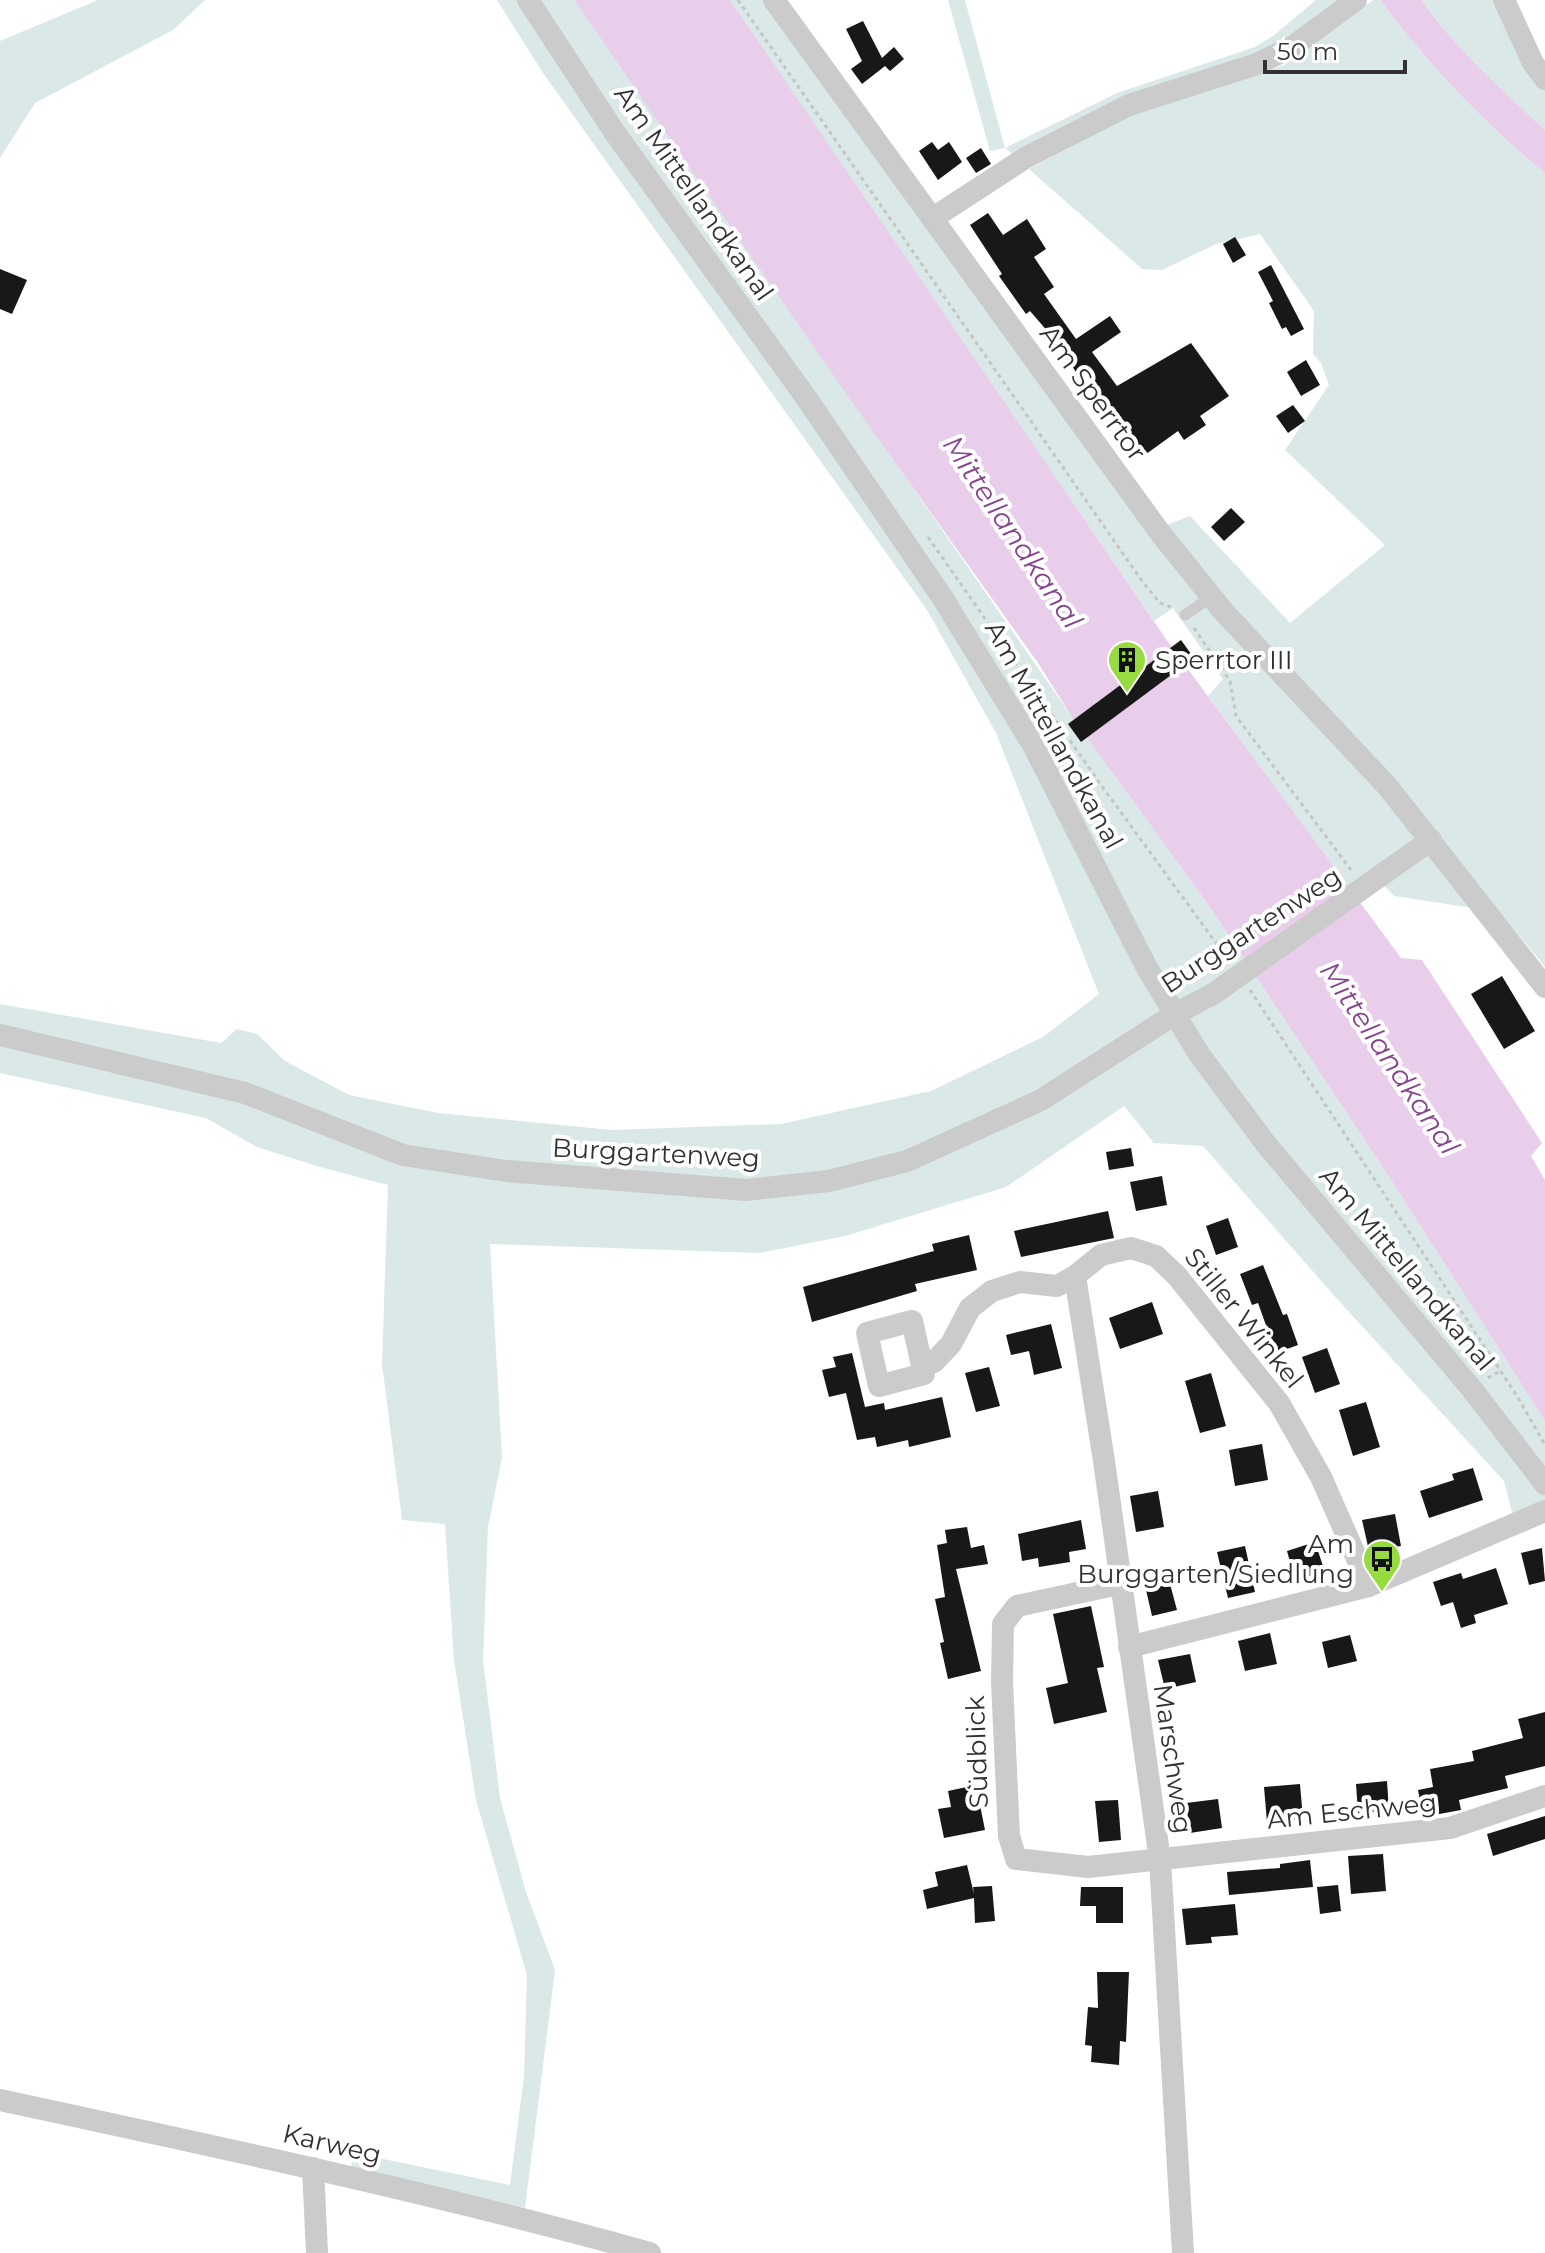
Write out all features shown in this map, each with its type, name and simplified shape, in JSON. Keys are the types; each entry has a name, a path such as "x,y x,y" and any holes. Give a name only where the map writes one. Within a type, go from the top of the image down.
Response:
{"street":[{"name":"Am Mittellandkanal","path":"528,0 615,133 805,396 942,597 1033,745 1147,968 1199,1054 1266,1144 1471,1388 1545,1484"},
{"name":"Am Sperrtor","path":"774,0 1161,534 1211,597 1388,787 1431,840"},
{"path":"1504,0 1533,63 1545,79"},
{"path":"933,218 1025,158 1129,105 1257,64 1292,47 1352,3"},
{"name":"Burggartenweg","path":"0,1035 245,1093 403,1155 506,1171 746,1190 829,1181 907,1161 1041,1100 1175,1014 1213,994 1357,882 1431,840"},
{"path":"1431,840 1545,987"},
{"name":"Stiller Winkel","path":"922,1365 934,1362 951,1344 970,1308 992,1291 1020,1282 1057,1286 1101,1255 1131,1248 1156,1256 1177,1276 1279,1403 1321,1477 1369,1586"},
{"name":"Marschweg","path":"1075,1276 1160,1860 1183,2253"},
{"path":"1129,1647 1369,1586 1545,1511"},
{"name":"Südblick","path":"1119,1584 1017,1606 1003,1624 1002,1682 1009,1836 1016,1859 1088,1867 1160,1860"},
{"name":"Am Eschweg","path":"1160,1860 1450,1828 1545,1796"},
{"name":"Karweg","path":"0,2100 313,2168 524,2218 650,2253"},
{"path":"313,2168 317,2253"}],"lane":[{"path":"1185,615 1211,597"}],"path":[{"path":"738,0 1142,581 1160,603 1185,615 1230,681 1236,716 1357,882"},
{"path":"961,583 1101,785 1231,963"},
{"path":"1250,989 1517,1396 1545,1445"}],"shaded area":[{"path":"98,0 205,0 173,30 35,103 0,158 0,41"},
{"path":"497,0 574,0 1072,717 1209,906 1386,1172 1545,1421 1545,1511 1515,1524 1504,1481 1338,1300 1203,1146 1154,1143 1124,1106 1006,1187 845,1236 759,1253 490,1244 502,1458 488,1527 483,1660 500,1798 526,1892 555,1970 525,2208 351,2167 354,2153 510,2185 524,2076 527,1975 476,1800 454,1660 445,1524 402,1520 382,1364 388,1185 257,1147 206,1118 0,1073 0,1004 221,1043 237,1029 257,1034 285,1061 349,1095 438,1113 612,1130 781,1124 931,1091 1043,1037 1099,994 996,733 927,610 543,73"},
{"path":"730,0 766,0 1148,532 1190,516 1290,623 1385,545 1285,450 1329,385 1321,363 1313,354 1314,311 1260,234 1216,244 1162,270 1142,269 1029,169 1131,115 1284,65 1373,0 1380,0 1457,92 1545,173 1545,967 1489,899 1473,908 1394,896 1374,875 1351,891 1208,696 1223,679 1173,608 1154,621"},
{"path":"948,0 965,0 1005,148 990,151"},
{"path":"1316,0 1349,0 1270,55 1017,158 1005,148 1117,93 1255,47"},
{"path":"1421,0 1504,0 1545,79 1545,130 1464,52"}],"water":[{"name":"Mittellandkanal","path":"574,0 730,0 1168,642 1401,958 1422,960 1542,1143 1531,1156 1545,1180 1545,1421 1386,1172 1209,906 1072,717 1038,663 854,405"},
{"path":"1380,0 1421,0 1464,52 1545,130 1545,173 1457,92"}],"building":[{"path":"863,21 882,58 894,47 904,59 890,71 885,66 862,84 851,69 862,61 846,29"},
{"path":"932,142 938,150 949,142 962,162 938,180 919,151"},
{"path":"981,148 991,164 976,173 966,158"},
{"path":"988,213 1003,235 1027,219 1046,249 1034,257 1054,287 1044,294 1076,339 1110,316 1121,332 1092,352 1117,386 1191,343 1229,396 1200,416 1206,425 1184,440 1178,431 1142,457 1088,382 1085,385 1049,333 1030,311 1026,314 999,276 1002,274 970,225"},
{"path":"1235,237 1246,255 1233,263 1223,244"},
{"path":"1271,265 1304,329 1291,336 1286,327 1282,329 1269,303 1273,301 1258,272"},
{"path":"0,269 27,280 12,314 0,309"},
{"path":"1306,360 1320,385 1301,396 1287,372"},
{"path":"1293,405 1305,421 1288,433 1276,416"},
{"path":"1231,508 1245,522 1224,541 1211,527"},
{"name":"Sperrtor III","path":"1181,640 1194,658 1081,742 1068,724"},
{"path":"1502,976 1535,1031 1504,1049 1471,994"},
{"path":"1131,1148 1134,1166 1109,1170 1106,1152"},
{"path":"1162,1176 1167,1205 1136,1211 1130,1182"},
{"path":"1108,1211 1114,1238 1021,1257 1014,1231"},
{"path":"1228,1218 1238,1247 1216,1255 1206,1226"},
{"path":"969,1235 977,1270 915,1284 917,1291 812,1322 803,1287 934,1251 932,1244"},
{"path":"1263,1265 1298,1345 1276,1353 1258,1303 1252,1305 1240,1274"},
{"path":"1152,1302 1163,1334 1120,1349 1109,1318"},
{"path":"1051,1324 1062,1368 1034,1375 1029,1351 1011,1355 1006,1335"},
{"path":"1327,1348 1340,1384 1315,1393 1302,1357"},
{"path":"852,1353 865,1407 884,1403 885,1410 942,1397 951,1437 909,1447 908,1440 877,1447 875,1437 857,1440 846,1393 829,1397 822,1370 836,1367 833,1357"},
{"path":"989,1367 1000,1406 976,1412 965,1373"},
{"path":"1211,1373 1226,1426 1200,1433 1185,1381"},
{"path":"1366,1402 1380,1447 1353,1456 1339,1410"},
{"path":"1262,1444 1268,1480 1235,1486 1229,1450"},
{"path":"1473,1468 1483,1500 1429,1518 1420,1491 1454,1480 1452,1474"},
{"path":"1158,1491 1164,1527 1136,1532 1130,1496"},
{"path":"1395,1514 1401,1546 1369,1551 1362,1520"},
{"path":"1081,1520 1086,1549 1069,1552 1070,1562 1039,1567 1038,1558 1022,1561 1018,1534"},
{"path":"967,1527 971,1548 984,1545 988,1564 956,1569 981,1671 948,1679 935,1599 945,1597 937,1545 947,1543 945,1530"},
{"path":"1315,1542 1325,1572 1295,1580 1287,1551"},
{"path":"1245,1546 1255,1592 1228,1598 1217,1552"},
{"path":"1542,1548 1545,1581 1529,1585 1521,1553"},
{"path":"1496,1568 1508,1604 1474,1615 1476,1623 1461,1628 1453,1602 1441,1606 1433,1582 1461,1573 1463,1579"},
{"path":"1170,1584 1177,1610 1152,1616 1146,1590"},
{"path":"1091,1606 1104,1667 1097,1668 1107,1712 1054,1724 1046,1688 1068,1683 1053,1614"},
{"path":"1270,1633 1277,1664 1245,1671 1238,1641"},
{"path":"1350,1635 1357,1661 1328,1668 1322,1642"},
{"path":"1190,1654 1196,1682 1165,1689 1158,1660"},
{"path":"1545,1712 1545,1766 1505,1776 1508,1788 1459,1800 1461,1810 1423,1817 1418,1790 1433,1787 1430,1769 1474,1761 1472,1751 1523,1738 1518,1719"},
{"path":"1387,1781 1389,1811 1358,1813 1356,1784"},
{"path":"1300,1784 1303,1819 1267,1822 1264,1787"},
{"path":"976,1785 985,1830 944,1838 938,1809 951,1807 948,1791"},
{"path":"1218,1799 1222,1828 1190,1833 1186,1803"},
{"path":"1118,1800 1121,1840 1099,1842 1095,1801"},
{"path":"1545,1816 1545,1839 1493,1856 1487,1834"},
{"path":"1383,1854 1386,1891 1351,1894 1348,1856"},
{"path":"1310,1860 1313,1887 1229,1895 1227,1872 1280,1868 1280,1864"},
{"path":"967,1865 974,1894 973,1887 992,1886 995,1921 975,1923 974,1898 927,1909 923,1890 938,1886 935,1872"},
{"path":"1338,1885 1341,1911 1320,1914 1317,1887"},
{"path":"1081,1887 1123,1887 1123,1923 1096,1923 1096,1906 1080,1906"},
{"path":"1235,1904 1238,1935 1211,1937 1212,1943 1186,1945 1182,1909"},
{"path":"1097,1972 1129,1972 1126,2042 1120,2041 1119,2065 1091,2062 1092,2046 1085,2045 1088,2007 1098,2008"}],"place":[{"name":"Sperrtor III","path":"1127,694"},
{"name":"Am Burggarten/Siedlung","path":"1382,1593"}]}
